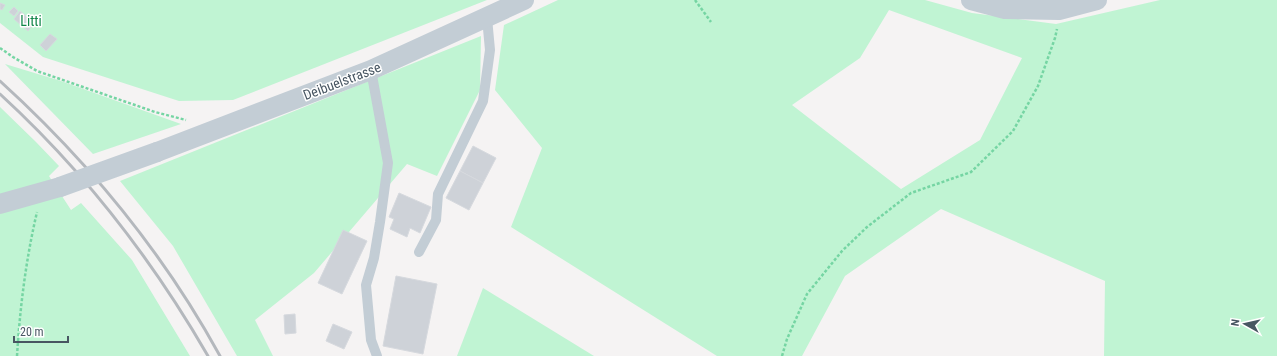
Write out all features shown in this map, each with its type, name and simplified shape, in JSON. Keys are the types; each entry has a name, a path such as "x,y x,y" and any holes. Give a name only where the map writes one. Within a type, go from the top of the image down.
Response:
{"street":[{"name":"Deibuelstrasse","path":"0,204 51,189 157,152 371,70 524,0"},
{"path":"971,0 1005,9 1059,10 1097,0"}],"lane":[{"path":"419,252 436,220 438,194 482,101 490,50 487,18"},
{"path":"371,70 388,163 374,258 366,285 371,340 377,356"}],"path":[{"path":"695,0 712,22"},
{"path":"782,356 787,339 807,294 842,251 867,227 911,193 971,172 1013,131 1038,86 1056,38 1059,10"},
{"path":"0,48 37,71 155,112 188,121"},
{"path":"17,356 19,326 30,241 51,189"}],"green space":[{"name":"Litti","path":"0,0 487,0 233,100 179,101 43,57 0,23"},
{"path":"558,0 925,0 972,13 1056,24 1160,0 1277,0 1277,356 1104,356 1105,281 941,209 845,276 802,356 717,356 511,227 542,148 495,90 504,25","holes":["889,10 1022,58 980,140 901,189 792,105 860,58"]},
{"path":"481,36 480,90 437,176 407,164 314,273 255,320 273,356 237,356 173,246 120,181"},
{"path":"5,64 61,81 181,124 93,154"},
{"path":"0,107 59,166 49,176 71,210 81,203 132,260 190,356 0,356"},
{"path":"483,288 594,356 457,356"}],"building":[{"path":"0,3 5,5 2,10 0,9"},
{"path":"14,7 18,11 14,16 9,12"},
{"path":"20,11 34,23 28,31 14,19"},
{"path":"50,34 57,39 46,51 40,45"},
{"path":"473,146 496,158 483,183 460,171"},
{"path":"460,171 483,183 469,210 446,198"},
{"path":"399,193 431,207 420,233 410,228 407,237 390,229 394,219 389,217"},
{"path":"343,230 367,241 342,294 318,283"},
{"path":"396,276 437,284 423,354 383,346"},
{"path":"295,314 296,333 285,334 284,315"},
{"path":"333,324 352,332 344,349 326,341"}],"railway":[{"path":"0,81 63,143 93,175 121,209 174,280 220,356"},
{"path":"0,94 60,153 114,217 164,285 208,356"}]}
